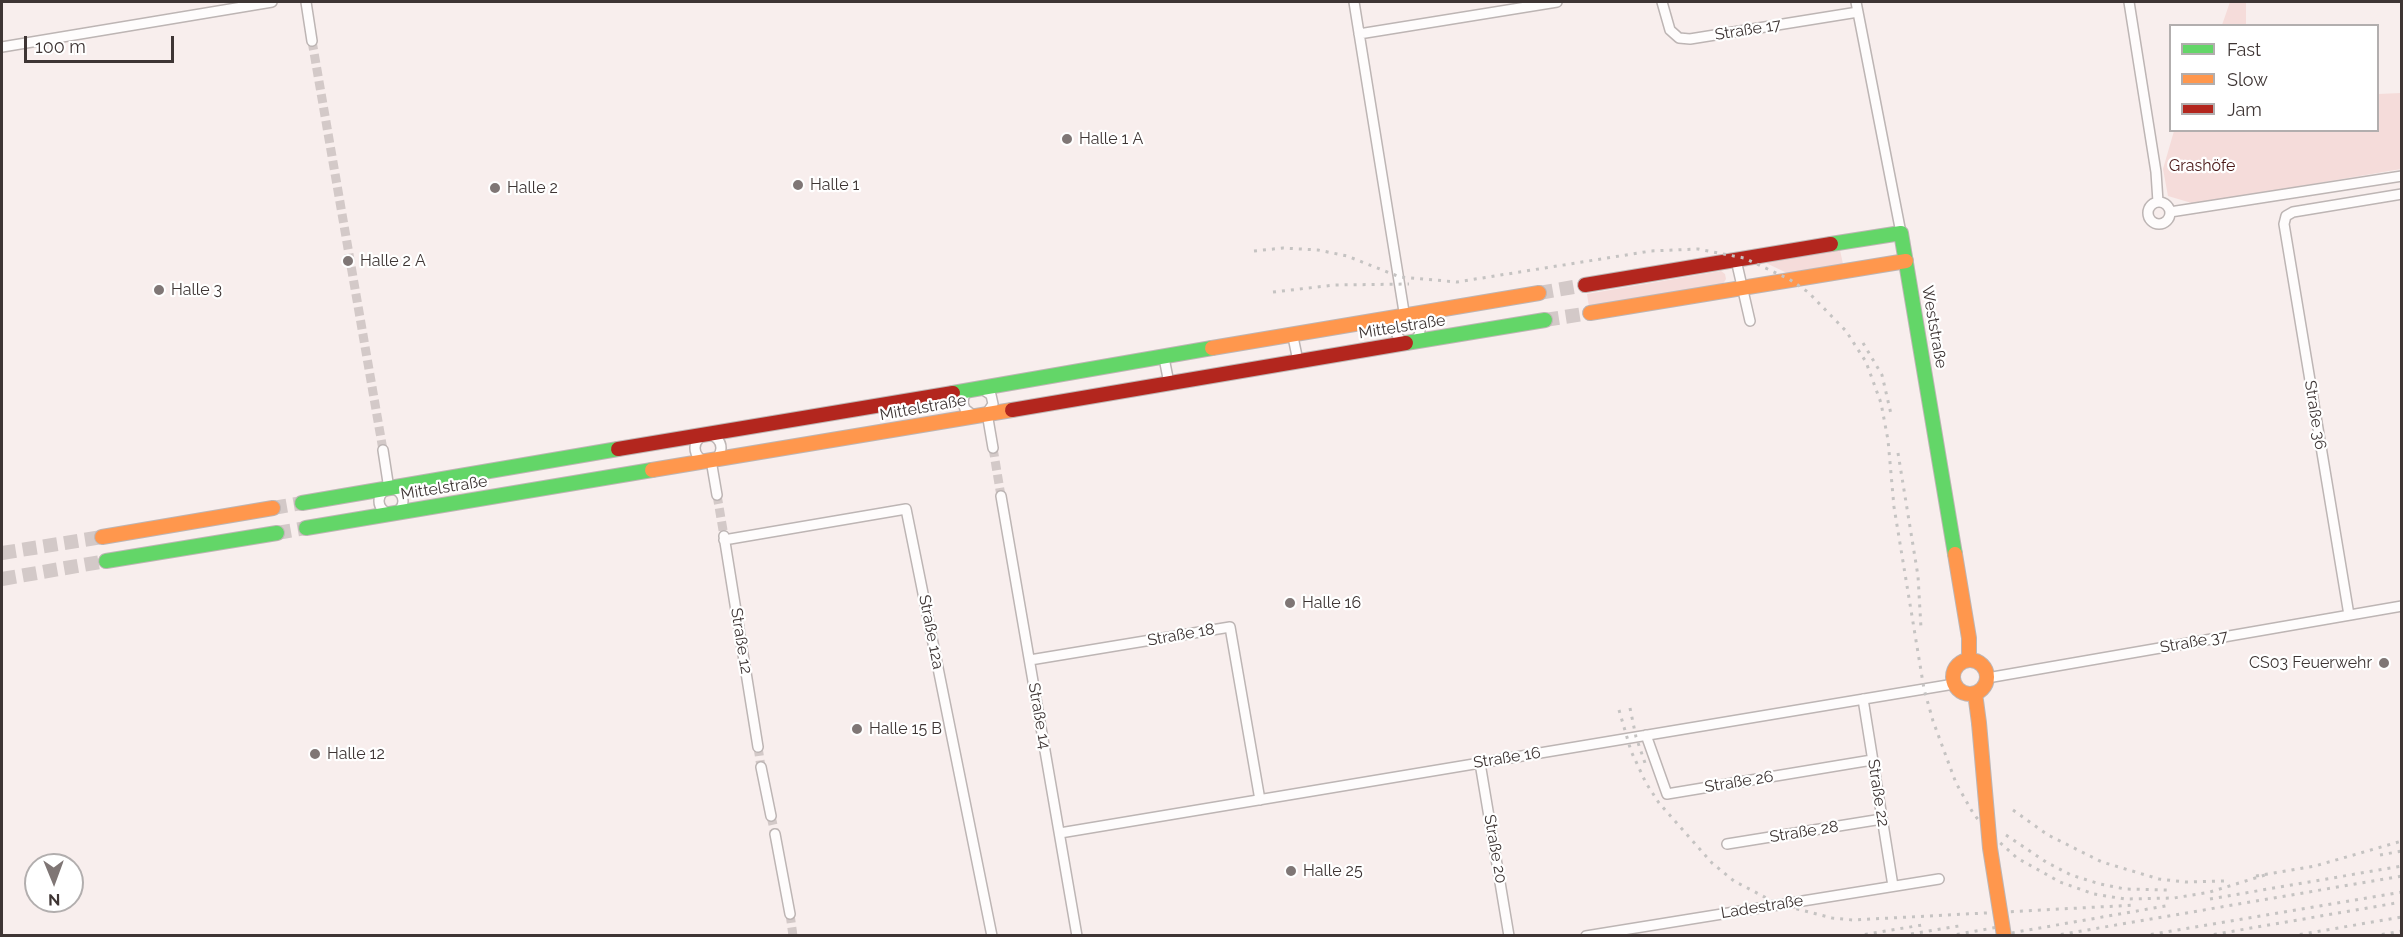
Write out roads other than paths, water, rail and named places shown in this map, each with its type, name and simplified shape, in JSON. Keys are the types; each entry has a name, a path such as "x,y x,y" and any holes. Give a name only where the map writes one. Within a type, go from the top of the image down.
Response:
{"street":[{"path":"2,46 272,2"},
{"path":"306,2 312,41"},
{"path":"1354,2 1405,318"},
{"path":"1359,34 1557,2"},
{"name":"Straße 17","path":"1662,2 1670,30 1679,38 1690,39 1858,12"},
{"name":"Weststraße","path":"1856,2 1906,261 1969,638 1969,660"},
{"path":"2129,2 2156,172 2158,202"},
{"path":"2170,212 2402,176"},
{"name":"Straße 36","path":"2349,615 2284,228 2286,216 2298,211 2402,194"},
{"path":"2158,202 2168,206 2170,212 2169,218 2158,224 2148,215 2152,204 2158,202"},
{"path":"1585,285 1901,233"},
{"path":"1736,260 1750,321"},
{"path":"1590,313 1906,261"},
{"name":"Mittelstraße","path":"302,503 1539,294"},
{"path":"1405,318 1416,320 1421,328 1419,337 1412,342 1402,341 1396,333 1398,323 1405,318"},
{"name":"Mittelstraße","path":"306,528 1545,320"},
{"path":"1293,337 1298,361"},
{"path":"1164,358 1169,383"},
{"path":"980,415 993,404 991,395 976,390 964,396 963,403 965,409 980,415 993,448"},
{"path":"706,435 716,438 721,447 719,455 711,460 700,459 694,450 698,439 706,435"},
{"path":"383,450 389,489"},
{"path":"711,460 717,495"},
{"path":"389,489 398,491 403,500 401,507 392,513 383,511 378,502 381,493 389,489"},
{"name":"Straße 14","path":"1001,496 1077,936"},
{"path":"102,537 273,508"},
{"name":"Straße 12a","path":"724,538 906,509 992,936"},
{"path":"106,561 277,533"},
{"name":"Straße 12","path":"724,538 758,747"},
{"name":"Straße 37","path":"1987,678 2402,606"},
{"name":"Straße 18","path":"1030,660 1230,627 1260,800"},
{"path":"1969,660 1980,663 1987,678 1983,687 1975,693 1960,691 1954,684 1953,673 1959,664 1969,660"},
{"name":"Straße 16","path":"1060,833 1954,684"},
{"path":"1975,693 1989,848 2004,936"},
{"name":"Straße 22","path":"1863,699 1893,886"},
{"name":"Straße 26","path":"1646,735 1666,794 1872,760"},
{"name":"Straße 20","path":"1480,763 1509,936"},
{"path":"761,767 771,816"},
{"name":"Straße 28","path":"1727,844 1882,819"},
{"path":"775,834 790,914"},
{"name":"Ladestraße","path":"1586,936 1940,879"}],"tunnel":[{"path":"312,41 383,450"},
{"path":"1539,293 1585,285"},
{"path":"1545,320 1590,313"},
{"path":"993,448 1001,496"},
{"path":"717,495 724,536"},
{"path":"273,508 302,503"},
{"path":"277,533 306,528"},
{"path":"2,553 102,537"},
{"path":"2,579 106,561"},
{"path":"758,747 761,767"},
{"path":"771,816 775,834"},
{"path":"790,914 793,936"}],"railway":[{"path":"1254,251 1283,248 1318,250 1347,256 1400,277 1457,282 1651,251 1698,249 1744,258 1789,279 1808,292 1846,331 1866,362 1881,403 1888,440 1894,507 1924,689 1956,783 1973,813 1987,831 2017,858 2060,882 2094,894 2125,899 2174,898 2210,892 2265,875"},
{"path":"1273,292 1335,285 1409,284"},
{"path":"1863,343 1882,375 1891,414"},
{"path":"1898,453 1918,576 1921,628"},
{"path":"1630,708 1636,737 1645,763"},
{"path":"1619,710 1631,751 1646,783 1659,803 1712,863 1734,881 1778,904 1832,918 1853,920 2136,905"},
{"path":"2013,810 2048,835 2102,862 2159,879 2185,882 2226,881"},
{"path":"2006,835 2046,862 2071,875 2125,889 2167,890"},
{"path":"2256,876 2315,866 2402,841"},
{"path":"2380,855 2402,851"},
{"path":"2210,899 2402,866"},
{"path":"2052,936 2402,876"},
{"path":"2142,936 2402,892"},
{"path":"2205,936 2402,902"},
{"path":"1994,936 2171,905"},
{"path":"2291,936 2402,917"},
{"path":"1856,936 1922,925"},
{"path":"1911,934 1959,926"},
{"path":"1948,936 2004,926"},
{"path":"2373,936 2402,931"}],"place":[{"name":"Halle 1 A","path":"1067,139"},
{"name":"Halle 1","path":"798,185"},
{"name":"Halle 2","path":"495,188"},
{"name":"Halle 2 A","path":"348,261"},
{"name":"Halle 3","path":"159,290"},
{"name":"Halle 16","path":"1290,603"},
{"name":"CS03 Feuerwehr","path":"2384,663"},
{"name":"Halle 15 B","path":"857,729"},
{"name":"Halle 12","path":"315,754"},
{"name":"Halle 25","path":"1291,871"}],"park label":[{"name":"Grashöfe","path":"2202,166"}]}
